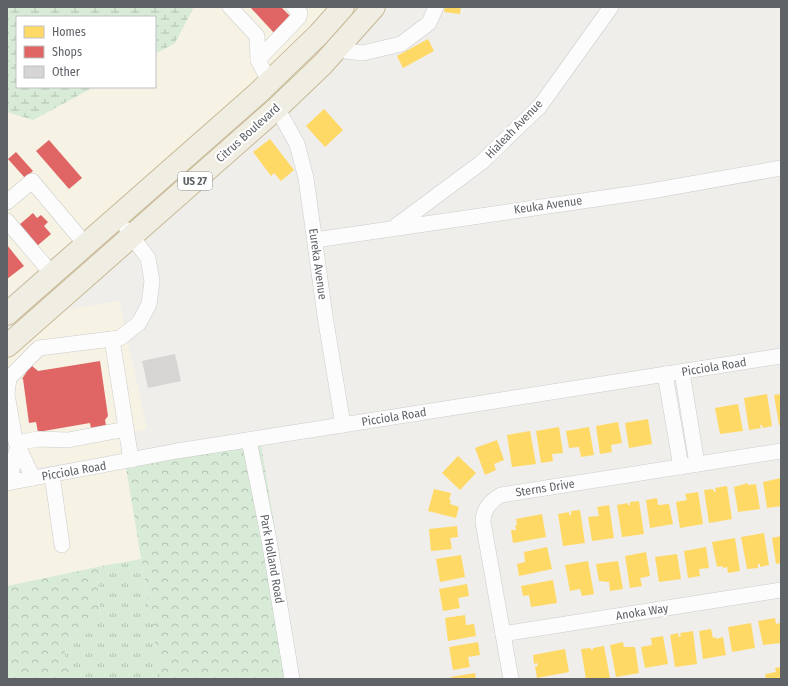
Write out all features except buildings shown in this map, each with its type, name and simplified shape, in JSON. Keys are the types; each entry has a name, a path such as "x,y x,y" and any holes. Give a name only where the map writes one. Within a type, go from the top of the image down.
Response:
{"highway":[{"name":"Citrus Boulevard","path":"7,314 48,268 81,239 118,217 257,94 319,34 343,7"},
{"path":"277,108 284,86 346,17 352,7"},
{"name":"Citrus Boulevard","path":"7,346 277,108 324,64 374,7"},
{"path":"170,203 206,159 249,122 261,108 269,81"}],"street":[{"path":"230,7 257,36 258,60 269,81"},
{"path":"258,60 299,17 300,13 294,7"},
{"path":"339,47 345,51 363,53 401,44 429,23 436,7"},
{"name":"Hialeah Avenue","path":"394,227 482,162 540,106 611,7"},
{"name":"Eureka Avenue","path":"277,108 297,144 306,178 343,425"},
{"name":"Keuka Avenue","path":"315,240 394,227 651,191 781,168"},
{"path":"7,202 32,181 81,239"},
{"path":"33,478 14,435 7,394 9,378 39,348 120,338 139,323 150,304 152,281 148,258 118,217"},
{"path":"7,221 48,268"},
{"path":"112,339 131,460"},
{"name":"Picciola Road","path":"8,483 249,440 781,356"},
{"path":"682,372 697,464"},
{"path":"665,374 681,466"},
{"path":"17,444 38,439 68,440 126,429"},
{"name":"Park Holland Road","path":"249,440 269,540 292,679"},
{"path":"8,483 17,444"},
{"name":"Sterns Drive","path":"511,679 483,522 483,516 487,506 493,499 501,495 781,451"},
{"path":"52,475 62,545"},
{"name":"Anoka Way","path":"503,634 781,590"}],"shaded area":[{"path":"194,7 329,7 315,23 246,91 7,296 7,112 33,120 92,88 156,88 156,53 175,43"},
{"path":"119,301 147,429 119,435 123,455 7,472 7,355 55,312"},
{"path":"126,467 141,559 7,586 7,489"}],"green space":[{"path":"7,7 194,7 175,43 156,53 156,16 16,16 16,88 92,88 33,120 7,112"},
{"path":"261,445 300,679 161,679 126,467"},
{"path":"141,559 161,679 73,679 70,675 64,653 71,633 100,617 98,580 102,566"},
{"path":"102,566 98,580 100,618 71,633 64,653 70,675 73,679 7,679 7,586"}]}
